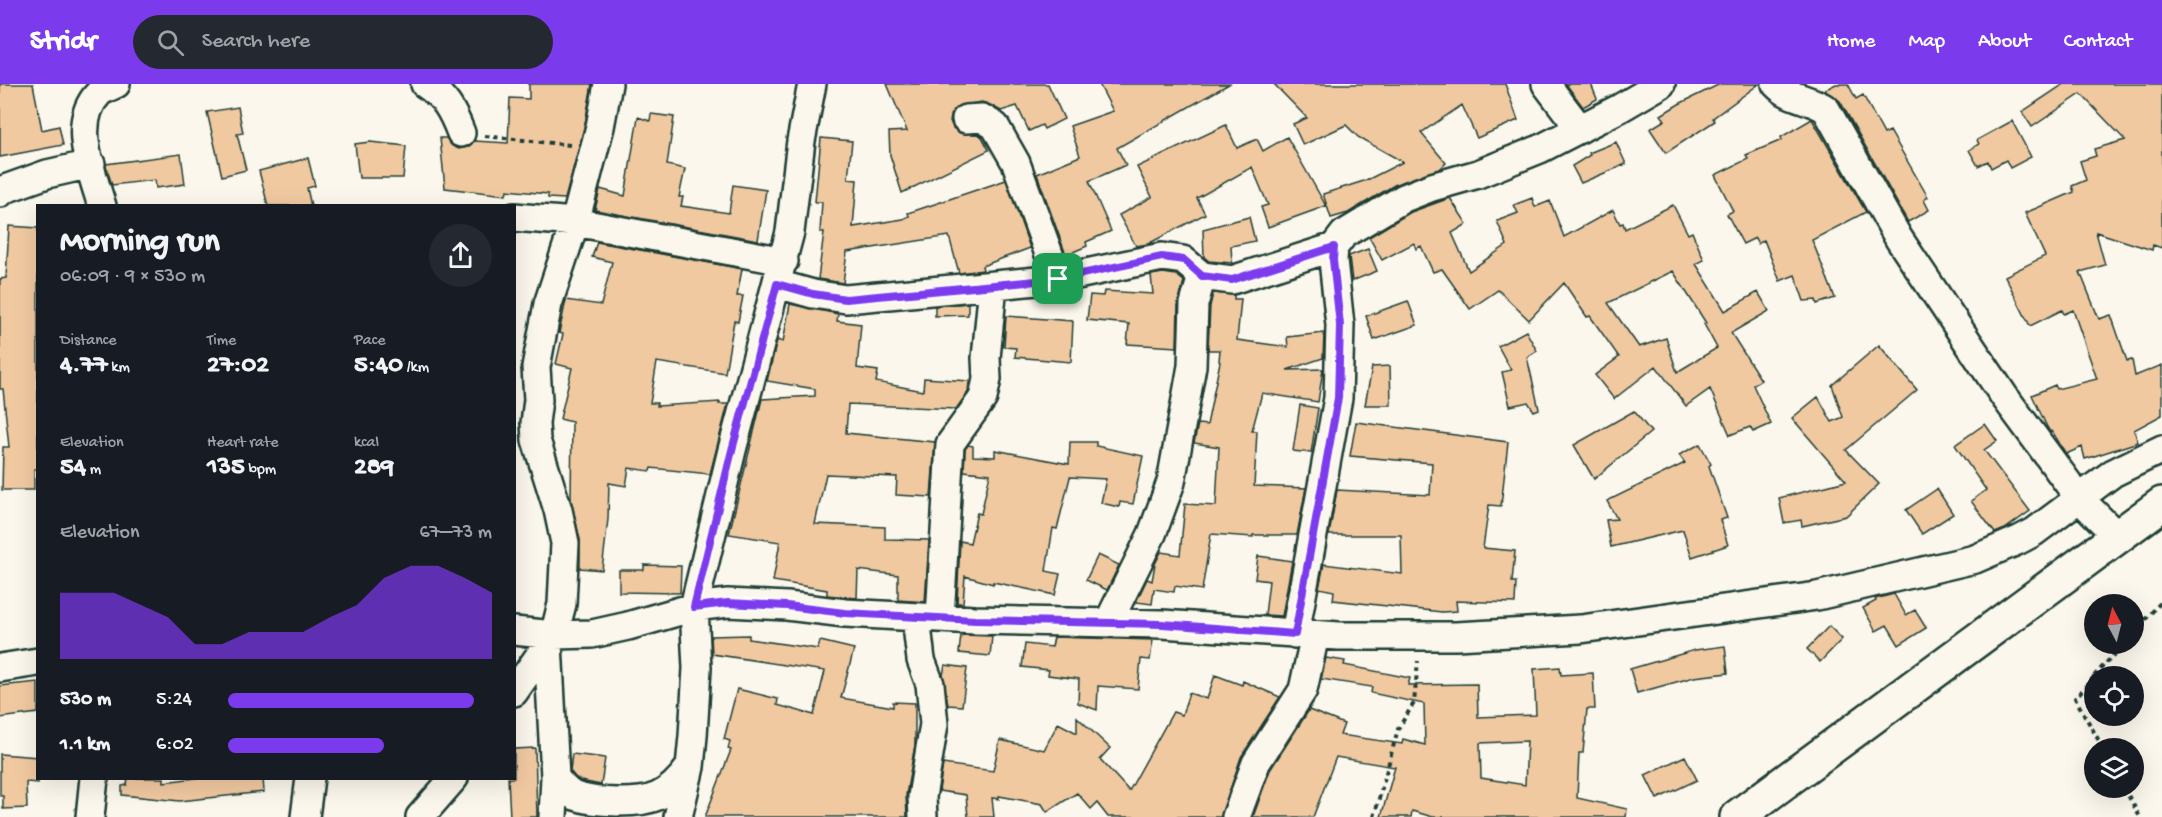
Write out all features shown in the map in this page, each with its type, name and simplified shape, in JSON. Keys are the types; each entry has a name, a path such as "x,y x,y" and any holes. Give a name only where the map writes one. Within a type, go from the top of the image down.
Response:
{"main road":[{"path":"1737,817 2116,535 2162,504"}],"street":[{"path":"101,204 84,131 89,97 116,84"},
{"path":"425,84 441,94 452,111 461,133"},
{"path":"516,689 551,639 562,604 565,543 558,510 536,440 535,423 538,400 536,367 548,304 575,222 595,147 608,84"},
{"path":"678,817 690,767 697,668 694,607 735,439 790,232 801,141 812,84"},
{"path":"1546,84 1580,129"},
{"path":"1236,817 1256,764 1303,690 1305,635 1338,398 1340,325 1333,260 1334,247 1344,234 1404,198 1488,170 1540,149 1661,84"},
{"path":"1776,84 1784,93 1816,102 1826,109 1899,239 2004,396 2079,498 2116,535"},
{"path":"966,119 982,118 994,126 1016,163 1058,279"},
{"path":"0,193 5,189 47,174 91,164"},
{"path":"516,217 575,222 780,272 813,294 846,299 1058,279 1162,257 1184,260 1202,276 1232,280 1334,247"},
{"path":"1108,623 1152,534 1171,482 1192,366 1194,304 1202,276"},
{"path":"923,817 922,797 934,724 930,684 921,660 950,444 984,398 993,285"},
{"path":"516,631 551,639 591,634 694,607 728,603 928,618 1162,624 1305,635 1420,637 1581,629 1817,596 1934,570 2001,550 2034,532 2113,473 2162,449"},
{"path":"551,639 555,777 553,817"},
{"path":"0,668 36,662"},
{"path":"555,777 563,788 574,796 607,801 637,801 659,796 678,783 690,767"},
{"path":"90,817 94,780"},
{"path":"305,817 310,780"},
{"path":"420,817 452,780"}],"path":[{"path":"461,133 595,147"},
{"path":"2144,621 2162,601"},
{"path":"1374,817 1398,729 1414,703 1420,637"},
{"path":"2104,666 2115,654"},
{"path":"2084,688 2075,698 2084,714"},
{"path":"2130,798 2140,817"}],"building":[{"path":"0,84 33,84 42,130 59,126 63,145 0,157"},
{"path":"529,84 592,84 585,124 565,199 548,198 548,194 507,190 506,195 445,188 440,138 446,138 452,146 459,149 467,147 474,141 508,143 510,98 529,99"},
{"path":"887,84 1048,84 1064,119 1044,129 1042,125 1029,131 1017,106 1001,111 982,102 958,106 952,113 950,121 953,128 960,133 978,134 989,150 902,193 890,155 889,132 907,131"},
{"path":"1099,84 1229,84 1117,148 1126,165 1089,181 1111,231 1086,242 1087,246 1066,255 1037,174 1080,156 1070,126 1113,111"},
{"path":"1274,84 1505,84 1518,120 1477,138 1462,105 1421,133 1446,163 1440,169 1396,184 1348,213 1331,218 1323,194 1367,180 1403,162 1358,137 1346,125 1303,145 1293,124 1307,118"},
{"path":"1566,84 1591,84 1597,99 1583,107"},
{"path":"1720,84 1759,84 1713,118 1715,121 1666,153 1650,129 1665,120 1661,115"},
{"path":"1836,84 1848,84 1856,99 1863,95 1884,134 1890,131 1928,197 1924,200 1929,210 1908,222 1840,101 1824,90"},
{"path":"2064,84 2162,84 2162,248 2153,245 2152,250 2096,232 2105,265 2080,272 2099,319 2111,315 2127,361 2132,360 2135,376 2162,365 2162,415 2134,430 2138,442 2085,459 2082,447 2066,454 2047,427 2032,395 2055,385 2057,389 2097,379 2073,310 2064,314 2062,310 2030,326 2005,276 2045,256 2025,213 2074,192 2072,186 2086,180 2080,161 2096,156 2094,149 2125,140 2081,94 2032,127 2022,112"},
{"path":"238,107 243,133 237,134 246,170 222,176 207,112"},
{"path":"651,114 674,117 667,165 685,169 679,197 683,197 681,206 729,213 733,185 766,190 758,240 595,210 600,189 625,196 638,117 650,121"},
{"path":"1812,119 1866,212 1812,240 1835,298 1817,304 1816,300 1804,301 1795,275 1780,281 1764,240 1758,244 1755,238 1743,244 1727,214 1733,211 1715,175 1748,159 1746,155 1782,140 1781,137"},
{"path":"2012,121 2031,157 2010,168 2006,160 1991,168 1988,161 1978,166 1969,150 1979,144 1977,140"},
{"path":"1226,125 1237,148 1257,139 1263,151 1287,137 1326,206 1268,227 1261,207 1268,205 1252,167 1197,198 1205,214 1148,244 1136,246 1119,215 1152,197 1137,167"},
{"path":"821,138 852,141 848,179 857,180 853,227 903,219 909,216 908,213 1006,180 1030,248 982,266 983,270 959,273 949,236 847,252 843,283 818,279 824,232 820,232 822,202 815,202"},
{"path":"370,142 406,146 403,178 359,178 355,144"},
{"path":"1616,142 1626,164 1581,183 1572,166 1590,155 1589,153"},
{"path":"181,154 185,184 156,188 155,180 112,185 106,166 106,164"},
{"path":"308,158 315,186 307,188 311,204 267,204 259,171"},
{"path":"1450,198 1467,224 1452,233 1469,271 1507,245 1497,221 1518,213 1514,205 1532,198 1535,207 1550,201 1564,237 1613,210 1625,229 1673,205 1688,234 1692,232 1704,260 1696,264 1725,311 1758,292 1769,311 1731,333 1761,380 1753,385 1771,424 1753,432 1750,427 1730,435 1710,389 1686,406 1656,366 1614,399 1595,375 1619,357 1590,316 1587,317 1564,283 1529,320 1498,290 1470,309 1442,269 1433,272 1421,246 1416,249 1414,243 1382,260 1369,237 1411,212","holes":["1673,271 1706,323 1704,324 1717,348 1677,372 1666,338 1639,347 1608,303"]},
{"path":"1249,217 1255,241 1231,246 1232,263 1209,261 1204,257 1203,229"},
{"path":"9,226 36,228 36,469 34,469 34,490 2,490 3,447 9,447 3,389 0,389 0,279 6,278"},
{"path":"597,242 742,269 737,296 743,296 738,322 734,321 725,373 657,362 650,403 657,403 657,406 720,402 719,404 728,404 710,474 629,468 626,486 609,483 608,519 602,570 580,568 580,540 571,500 572,422 560,419 572,368 556,364 563,334 559,333 566,300 601,305 612,262 592,257"},
{"path":"1368,249 1377,271 1352,281 1349,256"},
{"path":"1163,273 1176,275 1184,281 1178,303 1177,347 1127,344 1129,324 1087,320 1090,295 1103,296 1104,291 1153,294 1151,275"},
{"path":"1213,293 1234,295 1234,299 1241,299 1237,340 1288,347 1287,337 1324,333 1323,358 1287,370 1323,369 1318,402 1262,393 1252,431 1257,431 1254,486 1306,488 1297,535 1253,535 1253,537 1211,534 1202,590 1175,586 1174,592 1154,589 1152,604 1136,602 1147,579 1152,581 1155,564 1161,552 1180,555 1185,504 1216,506 1219,447 1194,443 1198,424 1207,425 1220,362 1220,350 1208,350 1210,306"},
{"path":"1408,301 1417,325 1374,340 1366,316"},
{"path":"968,303 968,315 935,316 935,306"},
{"path":"790,304 838,314 837,321 861,324 857,368 878,371 876,382 923,391 924,378 969,381 968,392 956,409 848,404 846,433 935,442 931,497 896,495 897,477 826,474 815,524 885,527 885,539 929,540 925,602 898,600 898,575 858,570 857,598 827,595 827,590 773,581 780,542 729,534 762,399 815,396 815,389 767,381 777,340 783,342"},
{"path":"1006,316 1073,321 1071,362 1015,357 1016,348 1004,347"},
{"path":"1526,331 1537,351 1527,357 1539,409 1534,411 1528,402 1510,406 1502,372 1511,370 1498,346"},
{"path":"1879,345 1917,390 1846,450 1879,484 1846,516 1802,526 1801,520 1784,523 1779,498 1846,481 1792,418 1818,397 1832,422 1843,417 1832,385"},
{"path":"1390,366 1391,405 1365,405 1372,367"},
{"path":"1300,405 1318,408 1311,453 1293,451"},
{"path":"1634,411 1651,432 1594,479 1574,445"},
{"path":"1356,422 1508,442 1501,506 1489,505 1483,548 1515,551 1512,582 1516,582 1515,603 1456,601 1457,611 1442,612 1333,600 1334,591 1319,588 1324,564 1402,574 1401,535 1329,535 1337,490 1430,495 1432,463 1350,456"},
{"path":"1985,424 1997,441 1984,450 2030,511 2005,529 1995,533 1971,501 1986,490 1955,445"},
{"path":"1070,442 1096,442 1096,446 1143,456 1133,504 1120,502 1119,507 1101,503 1106,479 1070,477 1057,529 1053,528 1046,571 1060,574 1055,595 993,582 993,584 965,576 963,603 957,603 960,541 970,543 977,513 981,514 990,474 964,471 965,449 968,445 973,446 973,456 995,457 995,450 1069,464"},
{"path":"1700,444 1711,464 1709,466 1727,518 1720,520 1728,545 1692,557 1683,530 1611,547 1606,520 1617,519 1607,501 1685,463 1679,455"},
{"path":"1937,489 1953,514 1922,534 1906,510"},
{"path":"1098,555 1119,565 1107,590 1086,580"},
{"path":"1258,556 1292,561 1282,616 1265,615 1269,581 1255,579"},
{"path":"644,565 681,566 680,593 619,592 619,570 644,570"},
{"path":"1894,594 1906,615 1915,610 1926,628 1899,645 1887,625 1876,631 1863,608 1876,601 1875,599"},
{"path":"1829,626 1842,639 1820,662 1807,649"},
{"path":"749,635 749,639 818,649 820,641 854,649 841,698 893,707 893,702 915,703 915,745 906,795 907,817 705,817 731,750 728,749 730,741 724,739 737,689 778,699 777,705 814,715 825,671 712,654 711,636"},
{"path":"961,635 992,636 990,656 959,653"},
{"path":"1054,637 1153,640 1150,660 1141,659 1138,689 1098,686 1097,710 1078,703 1079,679 1048,675 1049,670 1022,667 1025,644 1052,647"},
{"path":"1725,646 1728,673 1694,677 1637,693 1630,669 1695,650"},
{"path":"1326,658 1345,661 1344,665 1410,678 1408,685 1477,684 1478,717 1536,715 1534,669 1560,667 1561,675 1593,673 1595,709 1587,709 1583,753 1579,753 1577,798 1627,809 1626,817 1433,817 1412,811 1411,817 1381,817 1395,767 1336,757 1313,817 1253,817 1270,770 1309,710 1344,724 1340,735 1402,744 1403,739 1425,745 1424,704 1371,693 1372,687 1321,679","holes":["1527,741 1525,785 1481,778 1480,743"]},
{"path":"945,665 967,668 962,706 948,705 943,675"},
{"path":"1215,675 1242,685 1243,681 1280,697 1241,757 1221,817 1108,817 1097,803 1091,809 1077,793 1047,812 1042,804 999,796 999,799 992,798 994,817 968,817 966,795 939,791 943,764 993,771 1000,740 1044,750 1058,723 1077,733 1077,717 1110,748 1100,759 1129,791 1173,712 1182,715 1189,693 1207,699"},
{"path":"36,682 36,713 0,718 0,686"},
{"path":"535,748 537,817 510,817 508,780 516,780 516,749"},
{"path":"0,754 36,757 38,783 26,782 27,808 3,809 3,796 0,796"},
{"path":"572,754 605,758 601,785 581,781 575,777 570,771"},
{"path":"1685,756 1697,780 1657,799 1645,775"},
{"path":"128,780 164,780 164,782 263,780 264,792 180,801 122,795 122,786 127,785"}],"route":[{"path":"1334,247 1333,260 1341,358 1338,398 1295,634 1162,624 975,620 845,613 787,606 728,603 694,607 732,450 777,284 813,294 846,299 1058,279 1162,257 1184,260 1202,276 1232,280 1334,247"}]}
